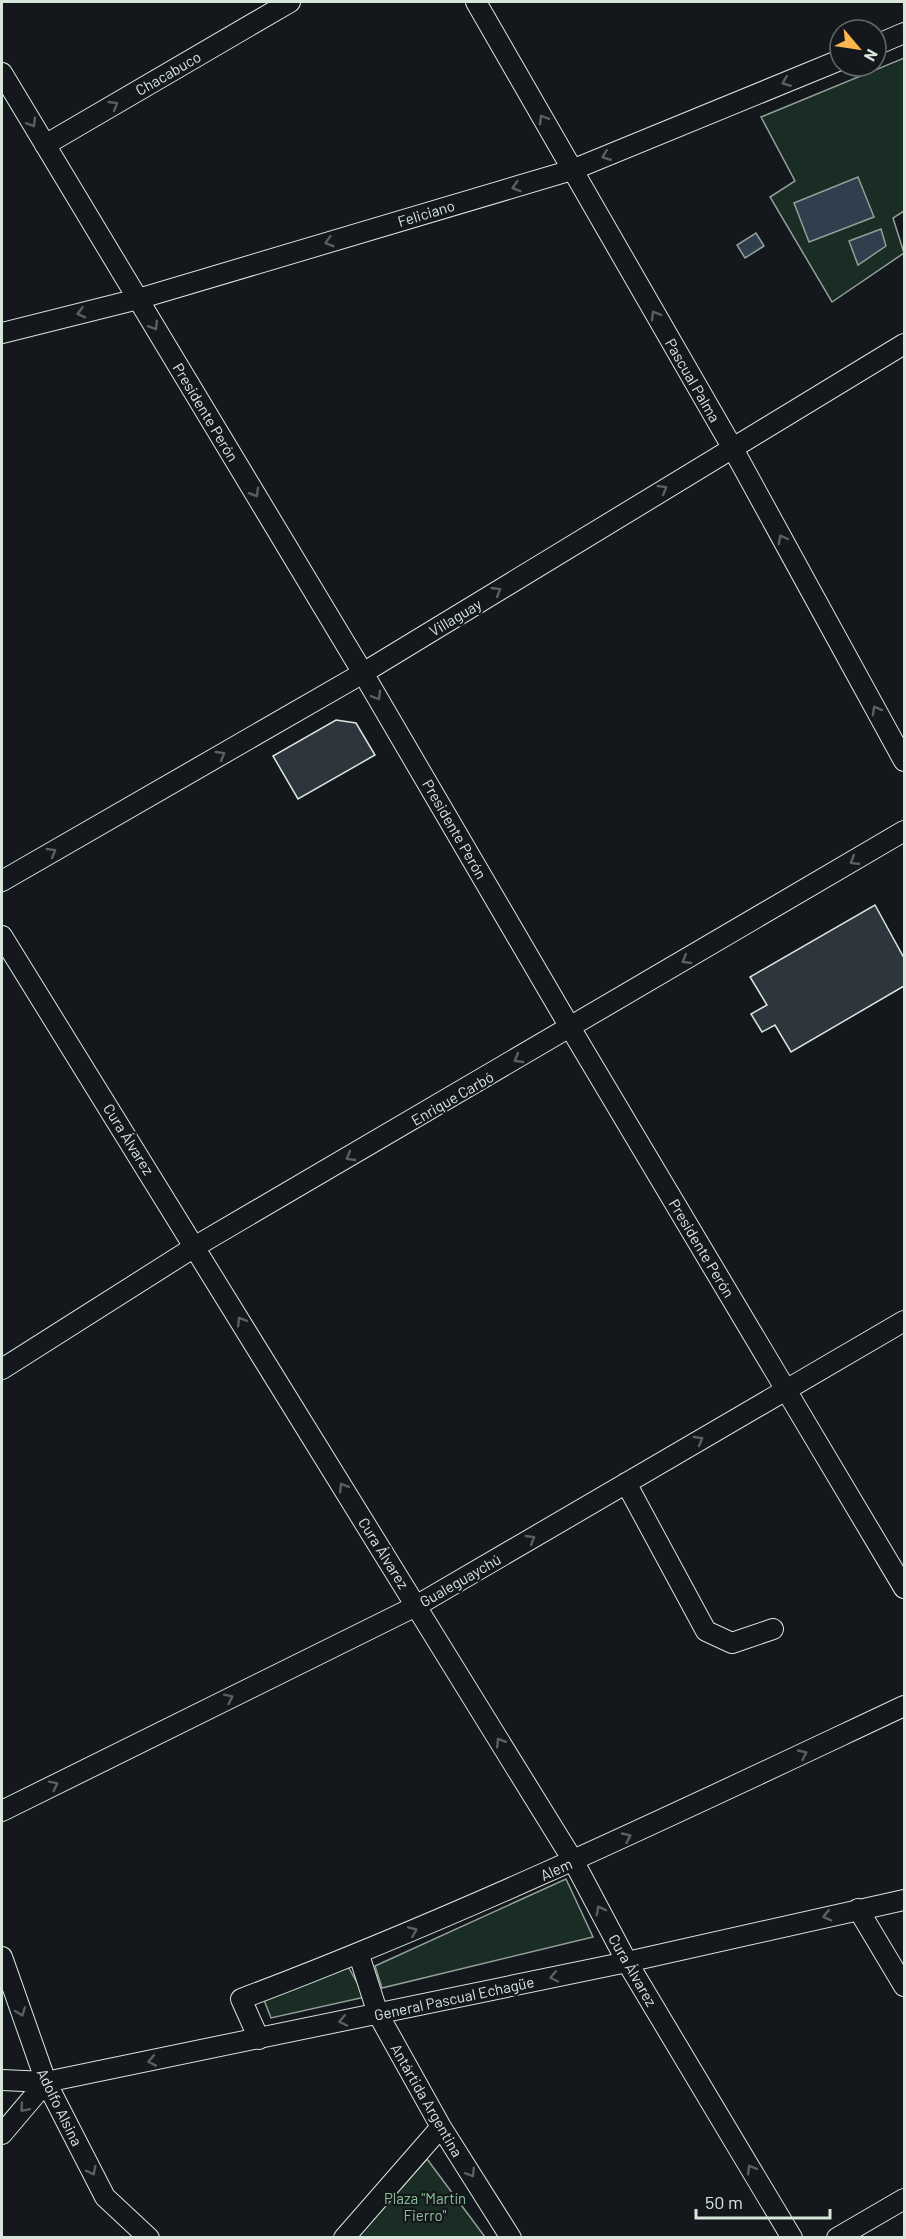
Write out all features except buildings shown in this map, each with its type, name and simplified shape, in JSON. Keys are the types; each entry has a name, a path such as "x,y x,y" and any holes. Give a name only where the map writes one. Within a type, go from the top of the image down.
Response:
{"street":[{"name":"Chacabuco","path":"45,145 290,2"},
{"name":"Pascual Palma","path":"476,2 732,447 904,761"},
{"path":"888,40 904,33"},
{"name":"Feliciano","path":"2,333 138,299 572,170 828,65"},
{"name":"Presidente Perón","path":"2,73 363,673 571,1029 904,1588"},
{"name":"Villaguay","path":"2,881 363,673 904,344"},
{"name":"Enrique Carbó","path":"2,1369 196,1246 571,1029 904,831"},
{"name":"Cura Álvarez","path":"2,936 196,1246 574,1862 627,1962 792,2238"},
{"name":"Gualeguaychú","path":"2,1811 416,1606 904,1321"},
{"path":"626,1483 706,1631 732,1644 773,1629"},
{"name":"Alem","path":"259,2039 240,1999 359,1954 574,1862 904,1706"},
{"name":"General Pascual Echagüe","path":"2,2080 46,2082 627,1962 904,1900"},
{"path":"858,1909 904,1986"},
{"name":"Antártida Argentina","path":"359,1954 378,2014 441,2127 511,2238"},
{"name":"Adolfo Alsina","path":"2,1957 46,2082 105,2197 149,2238"},
{"path":"2,2134 46,2082"},
{"path":"344,2238 441,2127"},
{"path":"837,2238 904,2199"}],"green space":[{"path":"904,58 904,211 893,218 904,253 832,302 770,197 795,181 761,117 856,78 888,78 888,65"},
{"path":"566,1879 593,1937 382,1988 375,1966"},
{"path":"345,1961 365,1997 271,2018 262,1995"},
{"name":"Plaza \"Martín Fierro\"","path":"427,2159 485,2237 358,2237"}],"water":[{"path":"858,177 874,217 809,242 794,203"},
{"path":"881,229 886,246 858,265 849,241"},
{"path":"756,233 764,246 745,258 737,245"}]}
